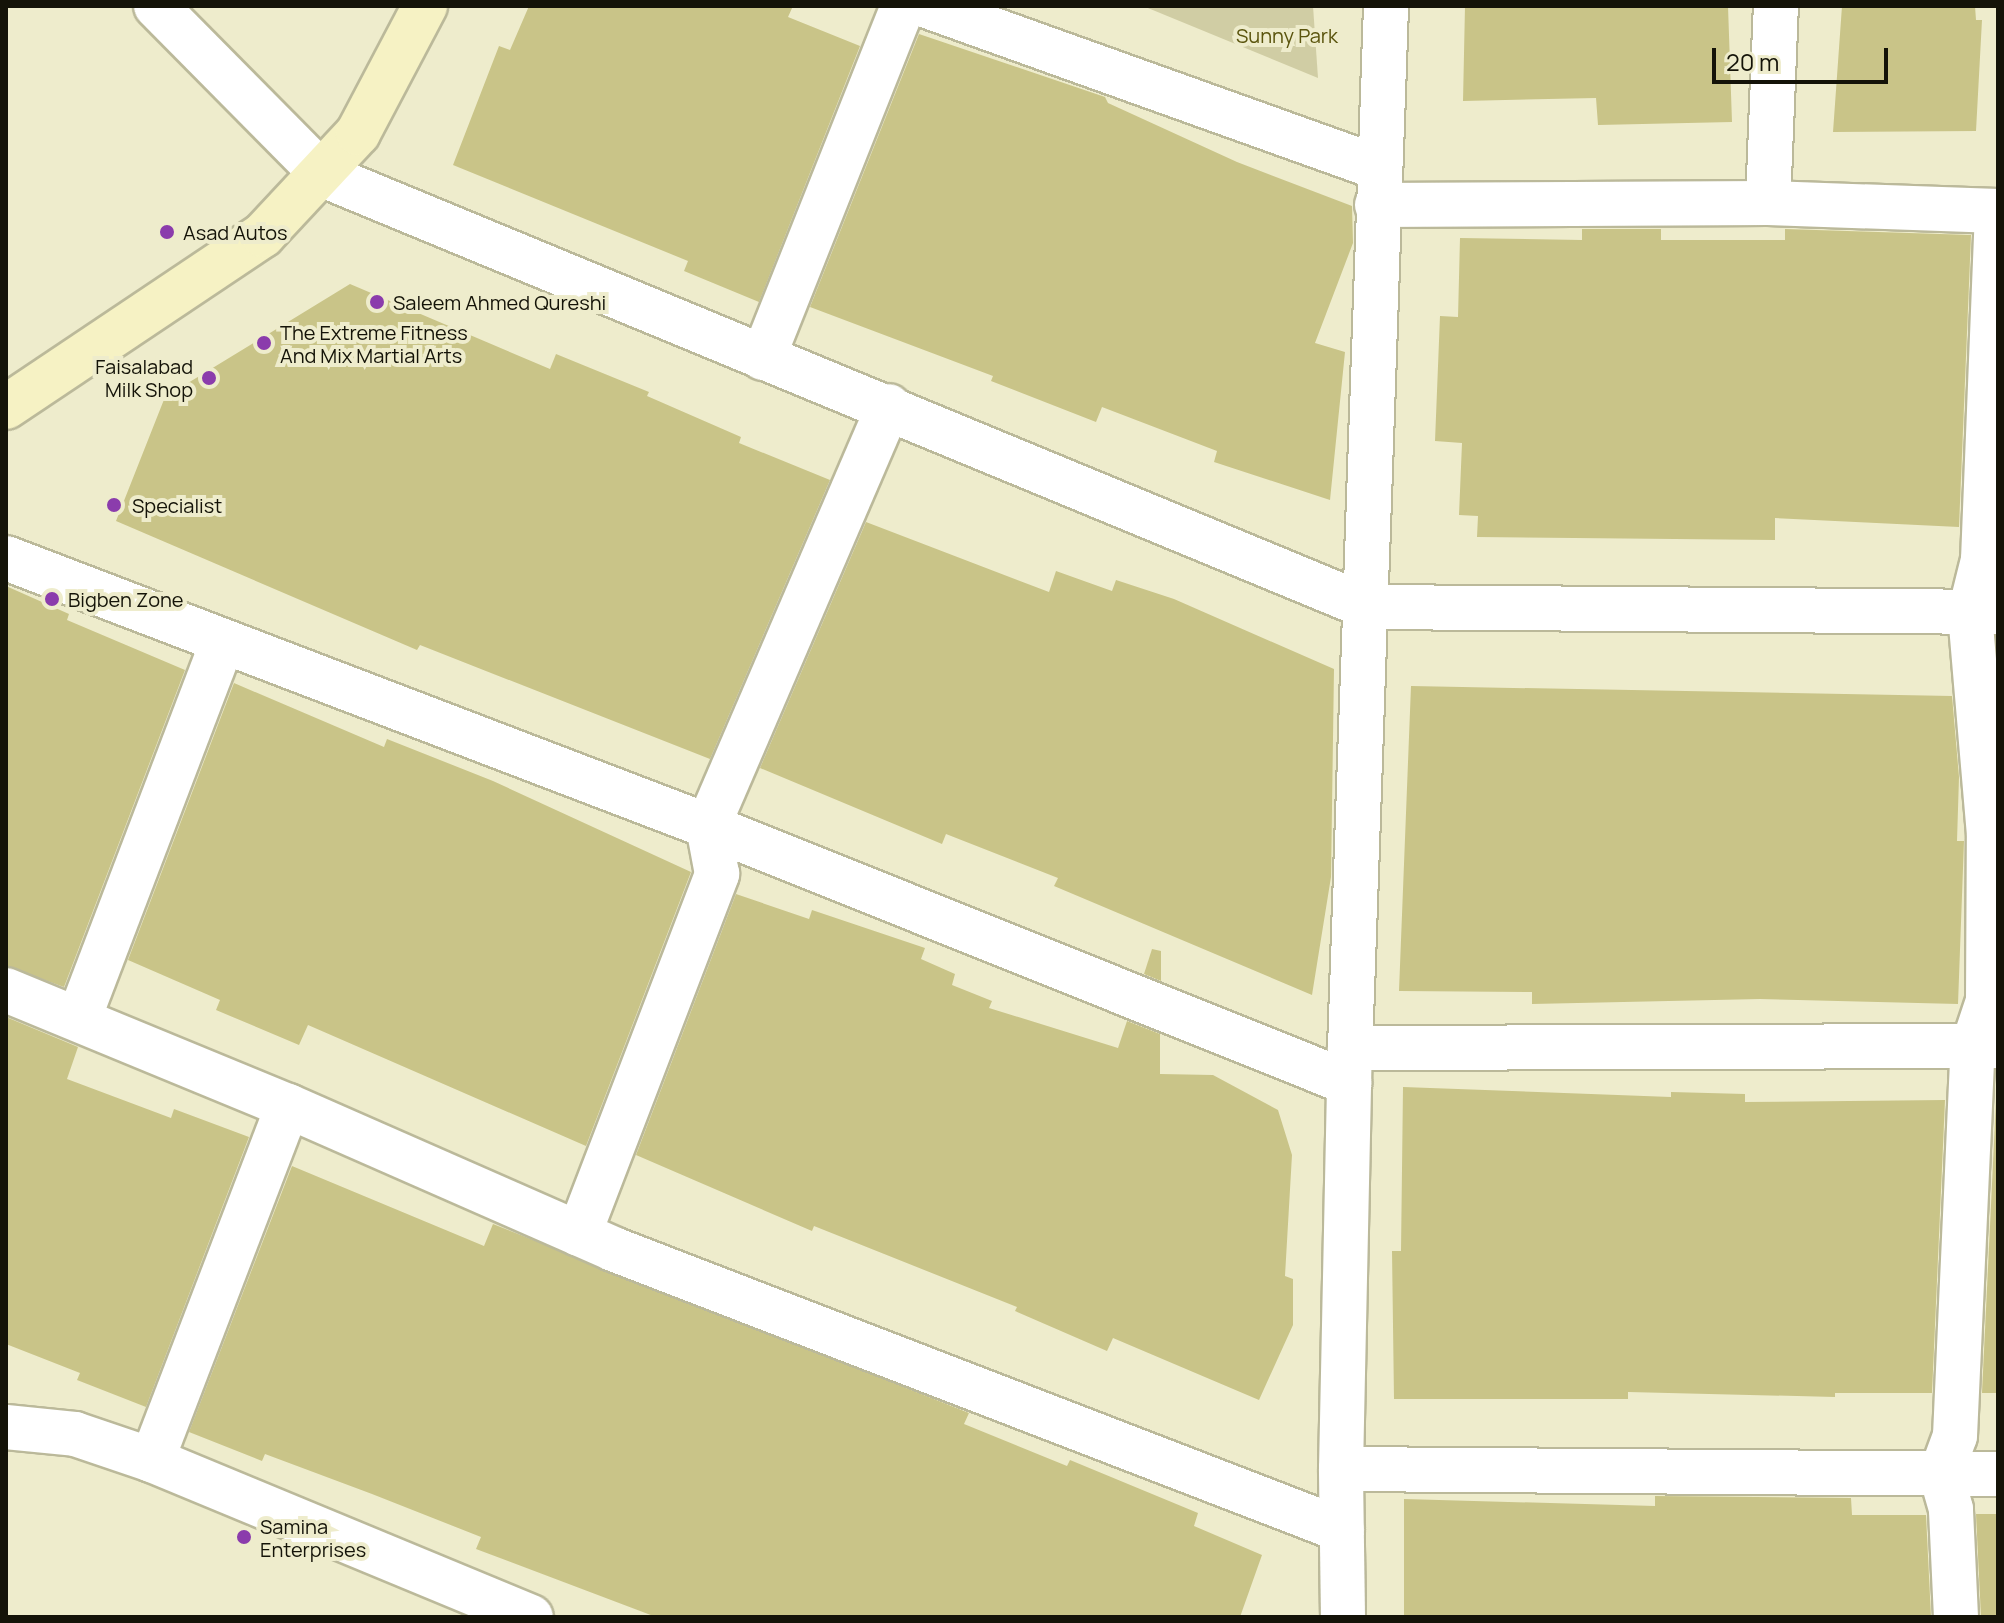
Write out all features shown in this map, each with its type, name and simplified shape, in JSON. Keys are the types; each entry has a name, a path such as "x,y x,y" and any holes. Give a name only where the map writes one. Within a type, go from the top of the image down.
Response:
{"street":[{"path":"156,6 323,175 763,358 889,406 1368,607 1984,612"},
{"path":"6,407 263,235 323,175 358,133 425,6"},
{"path":"763,358 903,6"},
{"path":"927,6 1378,187 1997,211 1983,560 1989,835 1988,1001 1955,1436 1941,1474 1951,1509 1956,1617"},
{"path":"1343,1617 1341,1469 1350,1066 1368,607 1378,187 1386,6"},
{"path":"1768,203 1776,6"},
{"path":"579,1234 717,874 708,826 889,406"},
{"path":"6,558 222,643 1350,1066 1986,1046"},
{"path":"79,1018 222,643"},
{"path":"6,990 288,1106 579,1234 1342,1530"},
{"path":"152,1460 288,1106"},
{"path":"6,1427 75,1434 152,1460 531,1617"},
{"path":"1341,1469 1998,1474"}],"green space":[{"name":"Sunny Park","path":"1143,6 1313,6 1318,78"}],"building":[{"path":"529,6 793,6 788,17 860,46 759,302 684,271 688,261 453,165 499,46 510,50"},
{"path":"1465,6 1728,6 1732,122 1598,125 1596,98 1463,101"},
{"path":"1842,6 1975,6 1976,20 1982,20 1976,131 1833,132"},
{"path":"919,34 1105,97 1108,103 1237,162 1352,206 1353,243 1315,343 1345,352 1330,500 1214,462 1217,451 1102,407 1096,422 991,381 993,376 810,307"},
{"path":"1582,229 1661,229 1661,240 1785,240 1785,229 1971,235 1959,527 1775,518 1775,540 1477,537 1478,516 1459,515 1462,443 1435,441 1440,316 1458,317 1460,238 1582,240"},
{"path":"350,284 550,369 556,354 649,392 647,396 741,437 739,443 830,480 710,759 420,645 417,650 116,521 165,397"},
{"path":"866,522 1049,592 1056,571 1112,591 1116,580 1174,599 1334,669 1331,877 1312,995 1054,886 1058,878 946,834 942,844 760,768"},
{"path":"6,586 69,614 67,620 185,670 64,987 6,966"},
{"path":"234,683 384,747 387,739 493,781 691,872 586,1146 308,1025 299,1045 216,1010 220,1000 128,960"},
{"path":"1411,686 1952,696 1959,777 1957,841 1964,841 1958,1004 1760,999 1532,1004 1532,992 1399,991"},
{"path":"736,894 809,919 812,910 925,948 921,959 955,974 952,985 992,1001 989,1008 1118,1048 1127,1021 1160,1034 1160,1074 1213,1075 1278,1110 1292,1155 1285,1276 1293,1279 1293,1325 1259,1400 1113,1338 1107,1351 1015,1311 1017,1307 814,1226 812,1231 636,1155"},
{"path":"1152,949 1161,951 1161,981 1144,974"},
{"path":"6,1017 78,1047 67,1079 171,1118 174,1109 249,1137 146,1407 77,1380 80,1373 6,1344"},
{"path":"1403,1087 1671,1097 1671,1092 1745,1094 1745,1102 1945,1100 1932,1393 1835,1393 1835,1397 1628,1392 1628,1399 1394,1399 1392,1251 1401,1251"},
{"path":"1996,1101 1998,1393 1982,1393"},
{"path":"292,1166 484,1246 493,1224 969,1413 964,1424 1067,1466 1070,1460 1198,1513 1194,1526 1262,1555 1240,1617 656,1617 476,1549 481,1537 265,1454 262,1461 189,1432"},
{"path":"1655,1496 1851,1498 1852,1515 1926,1515 1931,1617 1404,1617 1404,1499 1655,1506"},
{"path":"1976,1514 1998,1514 1998,1617 1981,1617"}],"place":[{"name":"Asad Autos","path":"167,232"},
{"name":"Saleem Ahmed Qureshi","path":"377,302"},
{"name":"The Extreme Fitness And Mix Martial Arts","path":"264,343"},
{"name":"Faisalabad Milk Shop","path":"209,378"},
{"name":"Specialist","path":"114,505"},
{"name":"Bigben Zone","path":"52,599"},
{"name":"Samina Enterprises","path":"244,1537"}]}
